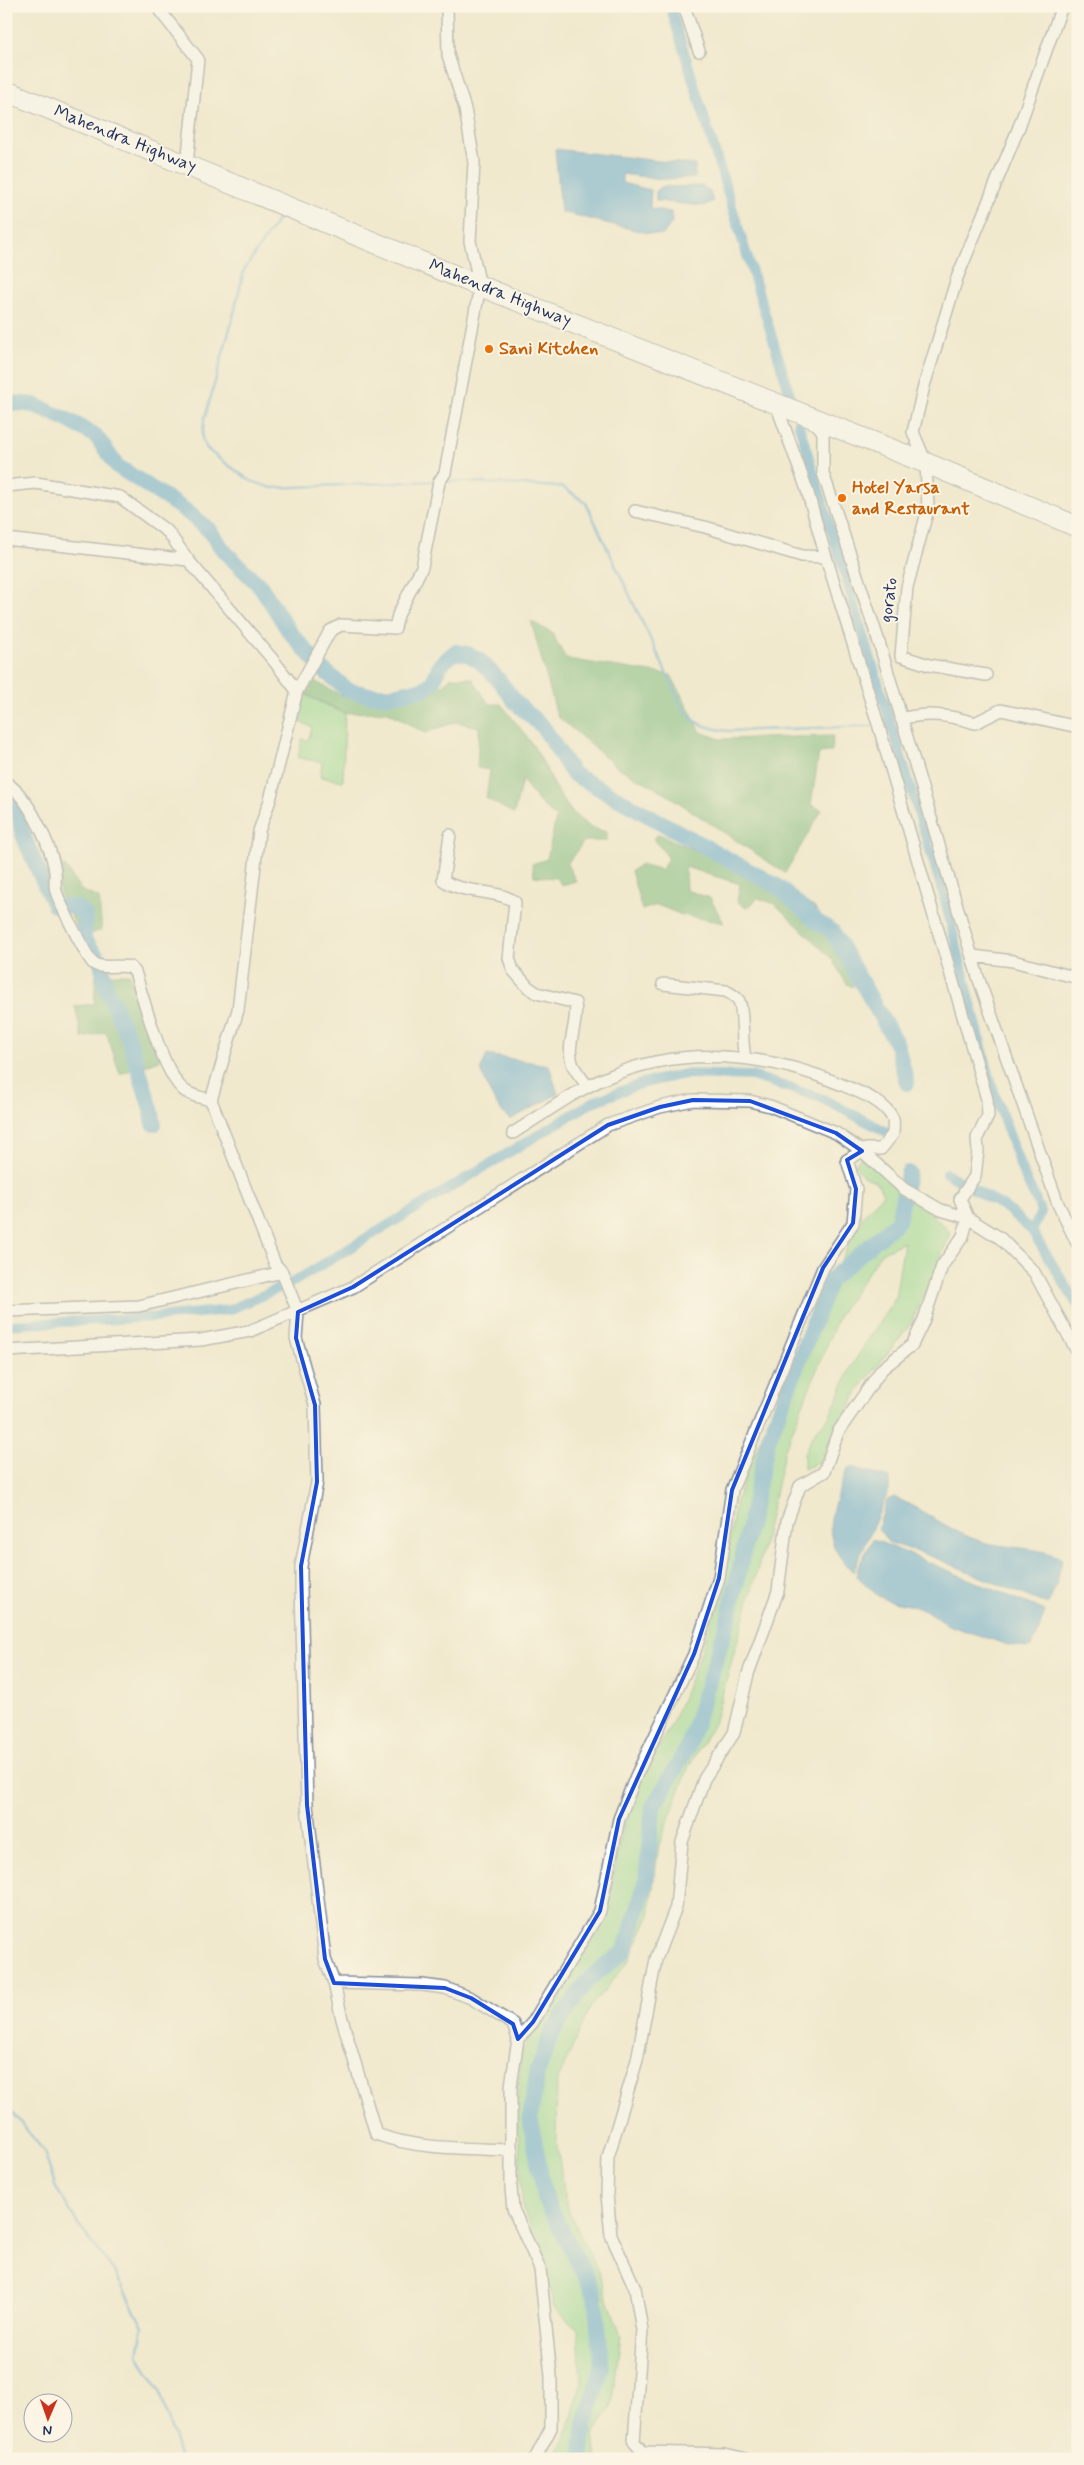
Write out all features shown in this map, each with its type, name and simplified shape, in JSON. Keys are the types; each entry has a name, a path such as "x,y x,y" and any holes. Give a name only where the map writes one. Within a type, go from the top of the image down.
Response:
{"highway":[{"name":"Mahendra Highway","path":"6,91 480,286 926,463 1078,527"}],"street":[{"path":"156,6 198,59 187,164"},
{"path":"447,6 448,55 465,109 474,162 470,241 480,286 442,478 422,568 398,615 395,628 341,625 330,631 297,690 270,800 259,831 238,1010 211,1100 275,1264 284,1277 296,1308 296,1338 316,1405 317,1482 301,1566 307,1805 325,1959 334,1983 342,2020 376,2134 387,2138 443,2148 512,2150"},
{"path":"684,6 699,51"},
{"path":"926,463 913,432 942,322 957,278 1019,127 1062,6"},
{"path":"746,2459 725,2454 643,2452 634,2442 642,2330 635,2288 611,2235 607,2195 608,2157 637,2060 656,1959 676,1907 682,1842 704,1779 734,1733 748,1674 778,1591 787,1521 800,1486 824,1472 838,1432 876,1376 912,1345 923,1322 942,1266 963,1236 968,1218 960,1199 973,1180 978,1151 977,1138 988,1116 987,1099 879,727 807,490 776,404"},
{"path":"812,419 823,432 823,473 901,719 972,956 1058,1204 1078,1245"},
{"name":"gorato","path":"926,463 928,508 906,586 900,656 929,665 986,675"},
{"path":"6,486 36,483 120,497 168,532 188,560 297,690"},
{"path":"635,511 706,527 802,556 826,557"},
{"path":"6,539 188,560"},
{"path":"901,719 921,714 956,717 975,723 1001,710 1078,727"},
{"path":"6,783 23,798 44,837 55,872 56,892 76,934 93,963 102,966 124,965 130,967 134,972 164,1062 175,1082 186,1091 211,1100"},
{"path":"450,835 443,880 474,891 510,898 515,902 508,958 513,970 528,987 537,993 575,1003 570,1041 571,1057 575,1070 587,1087"},
{"path":"972,956 1013,961 1078,978"},
{"path":"664,984 726,991 734,995 741,1008 741,1038 745,1058"},
{"path":"513,1133 608,1076 652,1064 696,1056 745,1058 799,1069 826,1078 877,1101 893,1120 893,1134 881,1149 862,1151 847,1160 856,1189 853,1223 823,1268 732,1490 716,1586 694,1654 636,1776 619,1819 600,1911 533,2022 518,2039"},
{"path":"6,1351 201,1340 250,1331 296,1308 353,1287 608,1125 692,1100 750,1101 770,1106 836,1133 862,1151 904,1189 941,1210 968,1218 1000,1238 1034,1272 1078,1352"},
{"path":"6,1311 138,1306 284,1277"},
{"path":"334,1983 422,1984 445,1988 471,1998 513,2024 518,2039 511,2086 511,2188 513,2209 540,2269 551,2376 551,2428 535,2459"}],"highlighted area":[{"path":"693,1100 750,1101 836,1133 862,1151 847,1160 856,1189 853,1223 823,1268 732,1490 719,1578 694,1654 619,1819 600,1911 533,2022 518,2039 513,2024 471,1998 445,1988 334,1983 325,1959 307,1805 301,1566 317,1482 317,1444 315,1405 296,1338 298,1312 353,1287 608,1125 660,1107"}],"green space":[{"path":"531,621 552,633 566,659 671,675 701,732 720,739 833,736 832,752 819,753 811,805 822,810 785,873 663,792 617,767 557,716"},
{"path":"452,677 472,678 489,704 501,704 534,747 562,799 571,810 580,820 592,827 607,832 606,841 584,841 567,864 576,881 562,885 556,878 534,876 532,864 547,859 556,818 538,801 522,780 514,814 486,798 490,770 477,768 479,727 456,722 425,733 388,712 344,713 306,694 314,681 343,696 388,703 432,693"},
{"path":"305,695 345,714 343,781 320,777 322,762 298,758 302,739 308,741 312,727 297,721"},
{"path":"659,834 784,890 814,907 856,976 852,987 847,984 831,958 775,904 758,898 747,909 737,901 740,884 685,867 686,890 710,898 724,923 682,915 657,905 642,910 631,871 641,864 662,870 668,857 653,838"},
{"path":"59,866 65,866 81,890 99,898 102,930 81,937 59,891"},
{"path":"96,974 129,974 160,1060 120,1074 106,1032 82,1038 75,1006 94,1004"},
{"path":"861,1157 928,1210 950,1232 935,1273 909,1326 860,1388 818,1463 804,1469 804,1453 813,1434 830,1415 852,1365 895,1298 904,1242 881,1253 839,1315 785,1449 759,1565 714,1724 689,1766 659,1845 649,1916 627,1964 591,2006 557,2082 556,2139 567,2208 598,2271 621,2336 611,2407 594,2434 597,2459 554,2459 567,2433 581,2384 578,2329 554,2308 544,2263 522,2206 517,2104 521,2053 581,1954 610,1896 624,1819 641,1778 672,1723 703,1647 725,1571 735,1503 749,1466 811,1321 863,1216 883,1194 876,1181 864,1177 854,1165"}],"water":[{"path":"555,149 695,165 695,178 661,179 622,174 622,183 651,190 650,208 671,212 672,222 663,235 647,233 561,212"},
{"path":"703,186 710,192 713,201 704,206 656,201 656,191 661,187"},
{"path":"487,1055 549,1065 558,1094 510,1120 495,1103 483,1076 481,1069"},
{"path":"851,1467 889,1478 889,1490 853,1572 834,1547 831,1535 831,1523 836,1497 847,1469"},
{"path":"894,1497 971,1538 992,1544 1045,1552 1062,1559 1057,1583 1048,1605 933,1557 888,1542 878,1528 887,1500"},
{"path":"873,1539 1045,1611 1037,1636 1031,1647 1008,1645 948,1625 925,1610 888,1601 878,1596 857,1576 858,1567"}],"waterway":[{"path":"670,6 791,398"},
{"path":"282,213 244,270 204,421 202,439 207,449 251,481 272,488 437,481"},
{"path":"6,404 34,405 66,419 96,436 117,466 186,511 209,530 224,551 261,587 289,631 321,668 348,690 369,695 391,695 424,689 433,682 440,665 455,652 467,654 479,660 498,679 516,703 543,727 573,774 777,886 816,921 833,932 897,1045 907,1083"},
{"path":"798,422 943,893 992,1086 1022,1171 1036,1200"},
{"path":"445,481 563,487 586,503 683,708 687,714 702,725 728,731 872,726"},
{"path":"883,721 888,721"},
{"path":"6,796 18,811 24,837 54,905 61,907"},
{"path":"67,906 77,908 85,915 84,940 101,961 106,988 129,1039 154,1124"},
{"path":"6,1325 157,1317 229,1310 295,1281 593,1102 643,1083 685,1074 752,1076 821,1098 885,1131"},
{"path":"581,2459 585,2424 602,2368 595,2295 545,2198 530,2118 537,2074 551,2034 587,1981 625,1950 646,1882 653,1807 688,1747 728,1621 768,1440 830,1280 898,1221 908,1173"},
{"path":"946,1173 1006,1208 1032,1231 1078,1306"},
{"path":"1032,1231 1041,1212 1039,1207"},
{"path":"6,2105 44,2151 55,2186 78,2224 114,2271 143,2327 138,2355 160,2391 180,2459"}],"place":[{"name":"Sani Kitchen","path":"489,349"},
{"name":"Hotel Yarsa and Restaurant","path":"842,498"}]}
